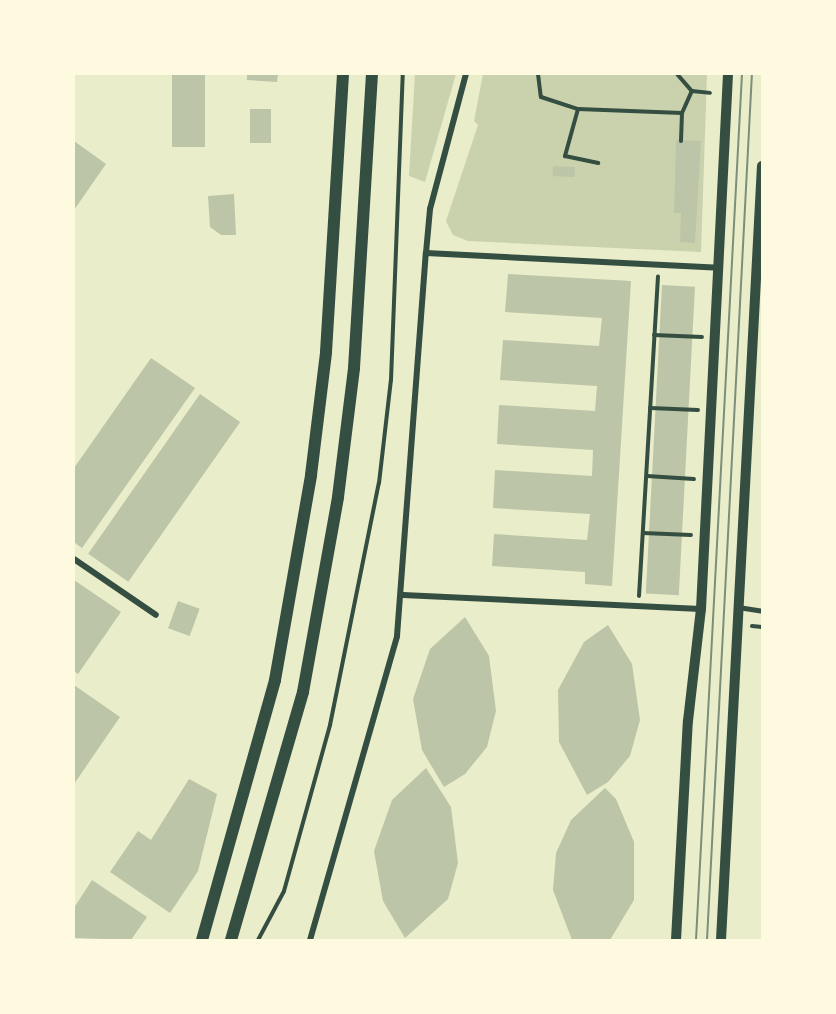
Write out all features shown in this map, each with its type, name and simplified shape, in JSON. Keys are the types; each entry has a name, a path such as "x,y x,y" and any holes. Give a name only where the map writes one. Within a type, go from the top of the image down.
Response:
{"main road":[{"path":"202,940 275,680 311,475 326,352 343,74"},
{"path":"231,940 303,692 338,497 354,368 372,74"}],"street":[{"path":"310,940 397,636 403,595 430,209 466,74"},
{"path":"676,940 688,721 702,609 728,74"},
{"path":"721,940 738,607 759,284 762,166"},
{"path":"426,253 719,268"},
{"path":"74,559 156,615"},
{"path":"403,595 702,609"}],"lane":[{"path":"738,607 762,611"}],"path":[{"path":"258,940 284,891 330,725 379,483 391,380 403,74"},
{"path":"538,74 541,97 578,109 682,113"},
{"path":"677,74 692,91 710,93"},
{"path":"681,141 682,113 692,91"},
{"path":"578,109 564,152 568,159 598,163"},
{"path":"639,607 658,265"},
{"path":"654,335 704,337"},
{"path":"650,408 700,410"},
{"path":"646,476 696,479"},
{"path":"643,532 693,536"},
{"path":"751,626 762,627"}],"green space":[{"path":"415,74 456,74 425,182 409,176"},
{"path":"483,74 707,74 701,252 468,241 453,235 446,221 478,125 474,121"}],"building":[{"path":"172,74 205,74 205,147 172,147"},
{"path":"247,74 278,74 277,82 247,80"},
{"path":"250,109 271,109 271,143 250,143"},
{"path":"676,140 701,141 695,243 680,242 681,213 674,213"},
{"path":"74,141 106,164 74,210"},
{"path":"553,166 575,167 574,177 552,176"},
{"path":"234,194 236,235 221,235 210,227 208,196"},
{"path":"508,274 631,281 612,586 585,584 585,572 492,566 494,534 587,540 590,514 493,508 495,470 592,476 593,450 497,444 499,405 595,411 597,386 500,380 503,340 599,346 602,318 505,312"},
{"path":"662,285 695,287 679,595 646,594"},
{"path":"151,358 195,388 82,548 74,542 74,468"},
{"path":"200,394 240,422 128,582 88,554"},
{"path":"74,580 121,612 78,674 74,671"},
{"path":"178,601 200,609 190,636 168,628"},
{"path":"465,617 489,656 496,711 487,747 465,774 444,787 422,750 413,699 430,649"},
{"path":"608,625 632,664 640,720 630,756 608,782 587,795 559,742 558,690 584,642"},
{"path":"74,685 120,717 74,784"},
{"path":"426,768 451,807 458,863 448,899 405,938 383,901 374,851 392,800"},
{"path":"189,779 217,794 198,871 170,913 110,872 138,831 151,840"},
{"path":"605,788 616,799 634,842 634,900 610,940 572,940 553,890 556,853 571,820"},
{"path":"92,880 147,917 131,940 74,938 74,908"}],"tram line":[{"path":"696,940 742,74"},
{"path":"707,940 752,74"}]}
